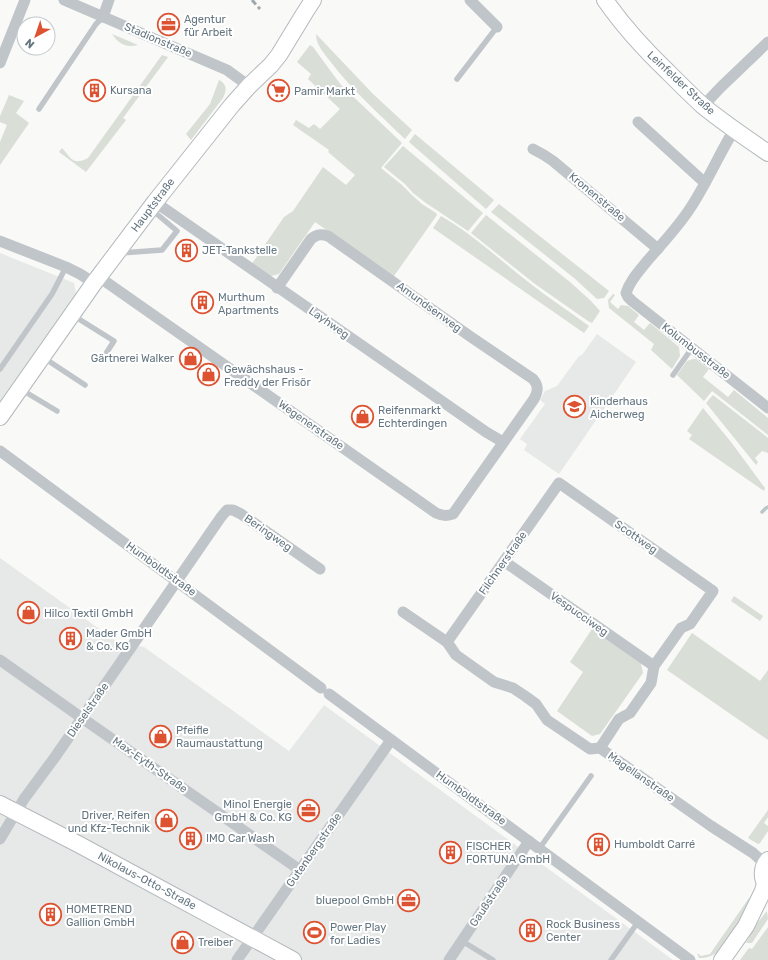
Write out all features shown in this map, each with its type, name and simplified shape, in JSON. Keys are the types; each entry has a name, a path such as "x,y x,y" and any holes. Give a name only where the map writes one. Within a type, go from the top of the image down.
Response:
{"main road":[{"name":"Hauptstraße","path":"0,417 72,314 153,205 228,110 249,86 279,56 313,0"},
{"name":"Leinfelder Straße","path":"605,0 652,56 703,106 734,130 768,153"},
{"name":"Nikolaus-Otto-Straße","path":"0,804 78,844 293,960"},
{"path":"722,960 746,926 763,891 767,886 763,878 763,870 766,862"},
{"path":"746,926 768,905"}],"street":[{"path":"0,63 25,0"},
{"name":"Stadionstraße","path":"64,0 227,70 249,86"},
{"path":"103,17 109,0"},
{"path":"470,0 497,27"},
{"path":"703,106 768,42"},
{"path":"638,122 705,183"},
{"path":"658,249 683,220 734,130"},
{"name":"Kronenstraße","path":"533,149 553,161 658,249"},
{"name":"Layhweg","path":"153,205 277,288 486,432 503,442"},
{"name":"Amundsenweg","path":"277,288 311,239 316,235 322,234 328,236 527,375 536,383 537,393 534,399 503,442"},
{"name":"Wegenerstraße","path":"0,241 66,267 84,277 97,280 436,513 443,516 453,514 503,442"},
{"name":"Kolumbusstraße","path":"658,249 630,284 626,293 628,297 768,408"},
{"name":"Humboldtstraße","path":"0,451 690,960"},
{"name":"Filchnerstraße","path":"447,642 505,562 559,483"},
{"name":"Scottweg","path":"559,483 713,591 690,624 681,628 654,666"},
{"name":"Beringweg","path":"177,581 227,510 233,510 241,514 320,569"},
{"name":"Vespucciweg","path":"505,562 654,666"},
{"name":"Dieselstraße","path":"0,839 24,799 177,581"},
{"name":"Magellanstraße","path":"404,612 447,642 456,655 494,682 513,688 536,704 547,720 590,749 600,748 711,826 766,862"},
{"name":"Max-Eyth-Straße","path":"0,660 300,870"},
{"path":"600,748 619,719 630,713 651,683 654,666"},
{"name":"Gutenbergstraße","path":"237,960 391,740"},
{"name":"Gaußstraße","path":"449,960 529,841"}],"lane":[{"path":"39,109 93,29 103,17"},
{"path":"457,79 497,27"},
{"path":"117,253 162,250 177,231 153,205"},
{"path":"0,369 52,294 66,267"},
{"path":"72,314 114,341 105,355"},
{"path":"673,375 692,348"},
{"path":"42,357 85,385"},
{"path":"20,388 57,411"},
{"path":"539,849 591,776"},
{"path":"611,960 638,922"},
{"path":"462,940 492,960"}],"shaded area":[{"path":"112,34 138,45 130,46 123,44"},
{"path":"316,34 373,94 412,130 405,139 366,102 338,72 321,49 317,42"},
{"path":"310,45 341,85 402,143 381,168 422,204 437,215 394,276 315,222 279,274 271,276 251,265 284,217 293,211 323,167 346,185 355,175 328,152 329,150 293,125 296,120 309,128 314,124 320,129 340,109 308,79 311,74 297,62"},
{"path":"162,55 168,57 123,118 126,120 86,172 59,152 62,148 70,158 76,161 88,158"},
{"path":"219,80 224,83 226,88 223,98 191,140 186,134 210,104"},
{"path":"9,95 24,101 16,113 29,123 0,165 0,142 7,125 0,122 0,116"},
{"path":"415,134 494,200 486,209 409,142"},
{"path":"403,146 483,213 468,231 426,203 384,167"},
{"path":"499,204 609,291 604,298 597,299 574,278 491,212"},
{"path":"486,215 570,282 590,300 600,311 592,323 535,284 471,233"},
{"path":"441,216 474,239 535,287 589,326 584,333 433,228"},
{"path":"0,253 74,283 76,293 0,402"},
{"path":"613,294 615,295 610,302 618,309 621,305 628,306 639,315 634,322 644,330 650,323 679,347 680,356 672,369 651,350 654,344 609,308 608,300"},
{"name":"Kinderhaus Aicherweg","path":"597,334 636,362 559,474 524,450 527,444 520,439 545,404 540,400 545,391 557,386"},
{"path":"696,359 709,369 703,377 728,397 734,390 768,418 768,435 712,391 704,401 677,375 687,361"},
{"path":"713,395 768,438 768,453 762,451 755,458 758,462 756,465 706,403"},
{"path":"703,408 731,442 765,488 764,491 689,439 692,435 687,431"},
{"path":"0,558 119,643 144,647 289,751 324,705 673,960 0,960"},
{"path":"734,596 763,616 760,621 731,601"},
{"path":"592,629 641,663 643,673 600,734 592,736 557,711 583,672 570,662"},
{"path":"692,633 760,681 768,670 768,740 667,670"},
{"path":"768,810 768,817 764,823 768,826 768,831 758,844 748,838"},
{"path":"749,898 753,901 716,953 708,957 699,958 697,953 701,956 710,954"},
{"path":"767,911 768,919 752,943 746,943 758,922"},
{"path":"768,927 768,960 740,960 749,948 752,949"}],"waterway":[{"path":"762,512 768,507"}],"railway":[{"path":"252,0 260,9"}],"place":[{"name":"Agentur für Arbeit","path":"169,25"},
{"name":"Kursana","path":"95,90"},
{"name":"Pamir Markt","path":"279,91"},
{"name":"JET-Tankstelle","path":"187,250"},
{"name":"Murthum Apartments","path":"202,303"},
{"name":"Gärtnerei Walker","path":"190,358"},
{"name":"Gewächshaus - Freddy der Frisör","path":"209,375"},
{"name":"Kinderhaus Aicherweg","path":"574,407"},
{"name":"Reifenmarkt Echterdingen","path":"363,416"},
{"name":"Hilco Textil GmbH","path":"28,613"},
{"name":"Mader GmbH & Co. KG","path":"71,639"},
{"name":"Pfeifle Raumaustattung","path":"160,736"},
{"name":"Minol Energie GmbH & Co. KG","path":"308,810"},
{"name":"Driver, Reifen und Kfz-Technik","path":"166,821"},
{"name":"IMO Car Wash","path":"190,838"},
{"name":"Humboldt Carré","path":"598,844"},
{"name":"FISCHER FORTUNA GmbH","path":"451,852"},
{"name":"bluepool GmbH","path":"409,900"},
{"name":"HOMETREND Gallion GmbH","path":"50,915"},
{"name":"Rock Business Center","path":"531,930"},
{"name":"Power Play for Ladies","path":"314,933"},
{"name":"Treiber","path":"182,942"}]}
